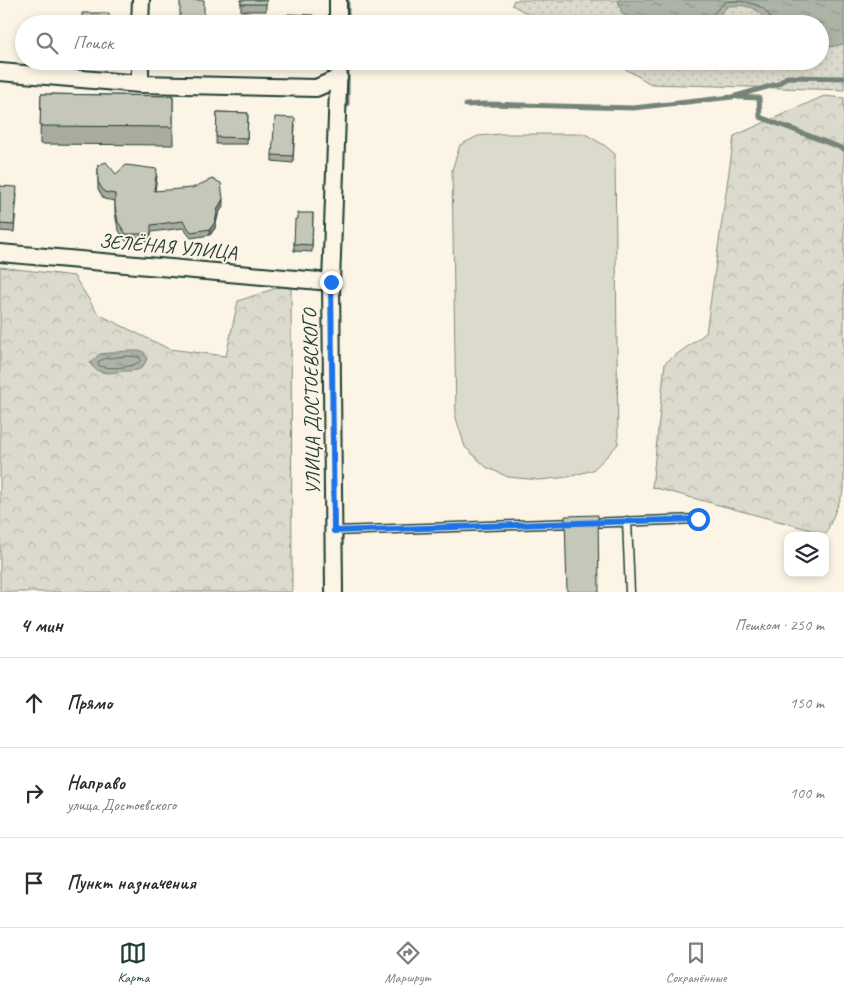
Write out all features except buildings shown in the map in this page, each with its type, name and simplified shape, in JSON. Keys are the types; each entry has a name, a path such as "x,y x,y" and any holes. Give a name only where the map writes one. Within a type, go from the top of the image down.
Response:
{"street":[{"path":"140,15 141,0"},
{"path":"338,0 338,15"},
{"path":"140,70 140,84"},
{"name":"УЛИЦА ДОСТОЕВСКОГО","path":"334,592 331,282 339,70"},
{"path":"0,72 140,84 316,88 339,78"},
{"name":"ЗЕЛЁНАЯ УЛИЦА","path":"0,253 331,282"}],"lane":[{"path":"334,531 698,519"},
{"path":"627,521 630,592"}],"green space":[{"path":"514,0 844,0 844,90 651,84 627,70 829,70 829,15 530,15 512,5"},
{"path":"824,96 844,98 844,490 827,532 819,532 652,487 665,363 706,333 734,136"},
{"path":"501,134 585,134 615,154 618,444 593,470 568,477 539,480 508,477 486,467 465,447 456,418 452,170 460,145 478,136"},
{"path":"0,267 74,276 98,314 169,349 226,356 238,301 291,283 292,592 0,592"}],"water":[{"path":"618,0 844,0 844,44 829,47 829,15 761,15 747,6 728,6 719,15 622,14"},
{"path":"143,351 147,359 144,365 134,371 105,373 97,370 90,363 100,354"}],"waterway":[{"path":"347,0 347,15"},
{"path":"347,70 347,105"},
{"path":"466,105 633,108 732,97 778,84 787,77 844,78"},
{"path":"737,97 759,98 760,117 844,149"}],"route":[{"path":"331,282 334,531 698,519"}]}
